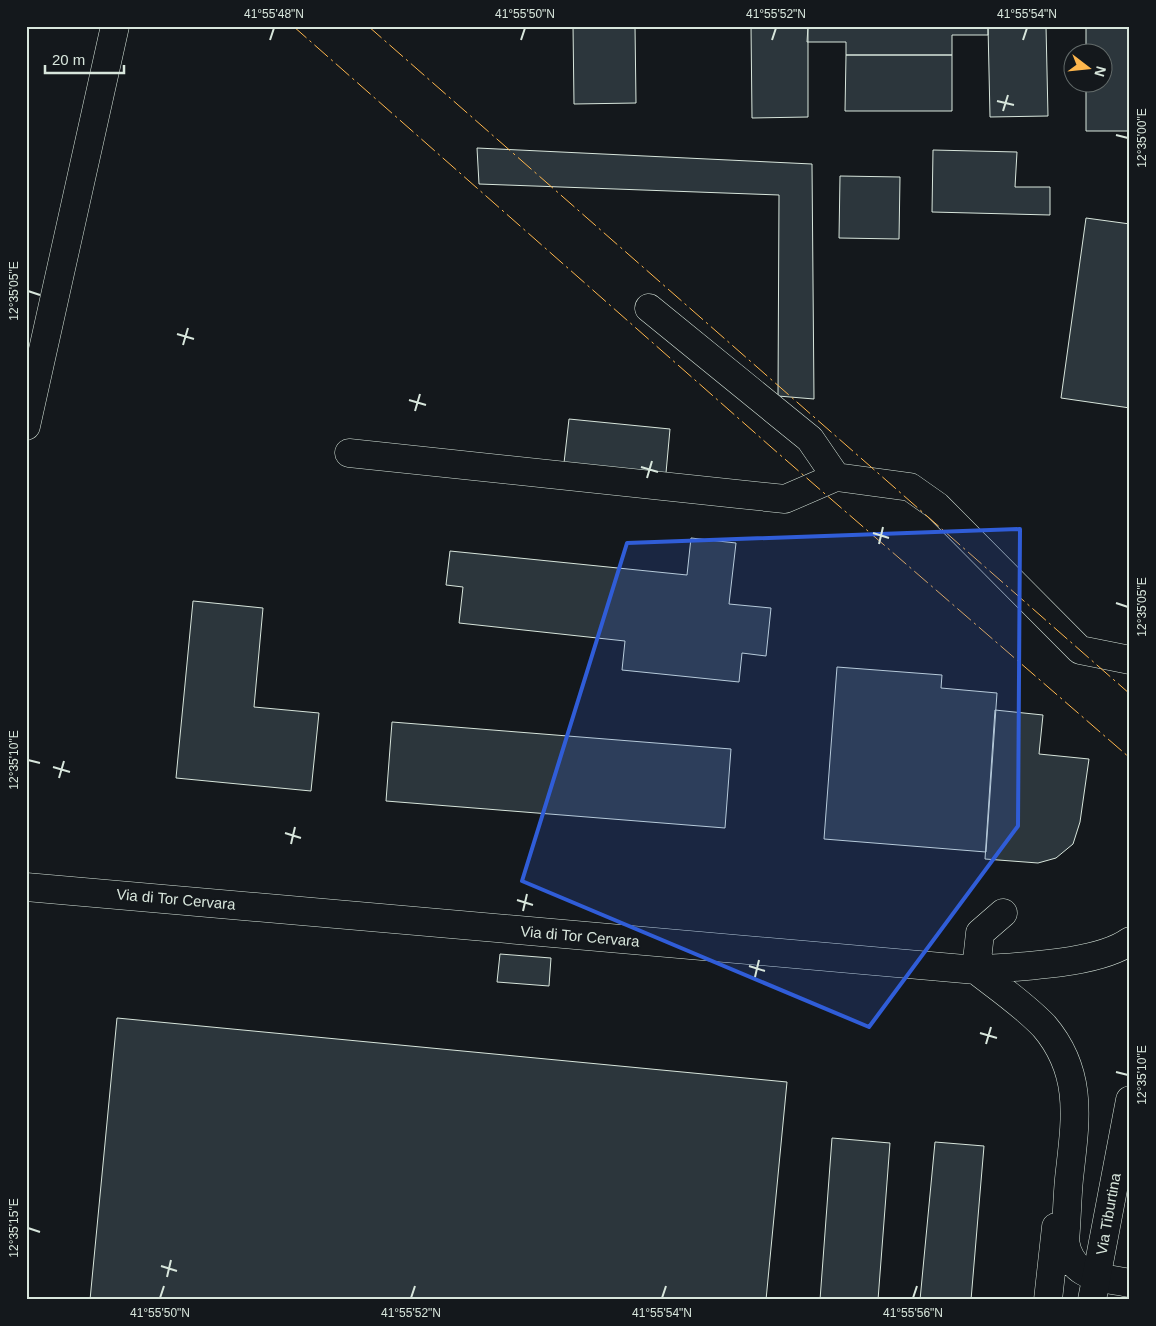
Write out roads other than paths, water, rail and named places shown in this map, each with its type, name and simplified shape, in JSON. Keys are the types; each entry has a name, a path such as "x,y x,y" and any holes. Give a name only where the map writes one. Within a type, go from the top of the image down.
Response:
{"street":[{"path":"26,426 115,26"},
{"path":"649,308 810,439 836,477"},
{"path":"349,453 785,499 836,477 910,487 937,506 1080,650 1130,660"},
{"name":"Via di Tor Cervara","path":"26,888 976,970 1080,959 1109,951 1130,941"},
{"path":"1003,913 980,933 976,970 1036,1018 1050,1034 1064,1058 1076,1099 1076,1120 1069,1180 1065,1241 1067,1252 1094,1288 1130,1283"},
{"name":"Via Tiburtina","path":"1094,1288 1130,1100"},
{"path":"1048,1300 1052,1244 1069,1180"}]}
